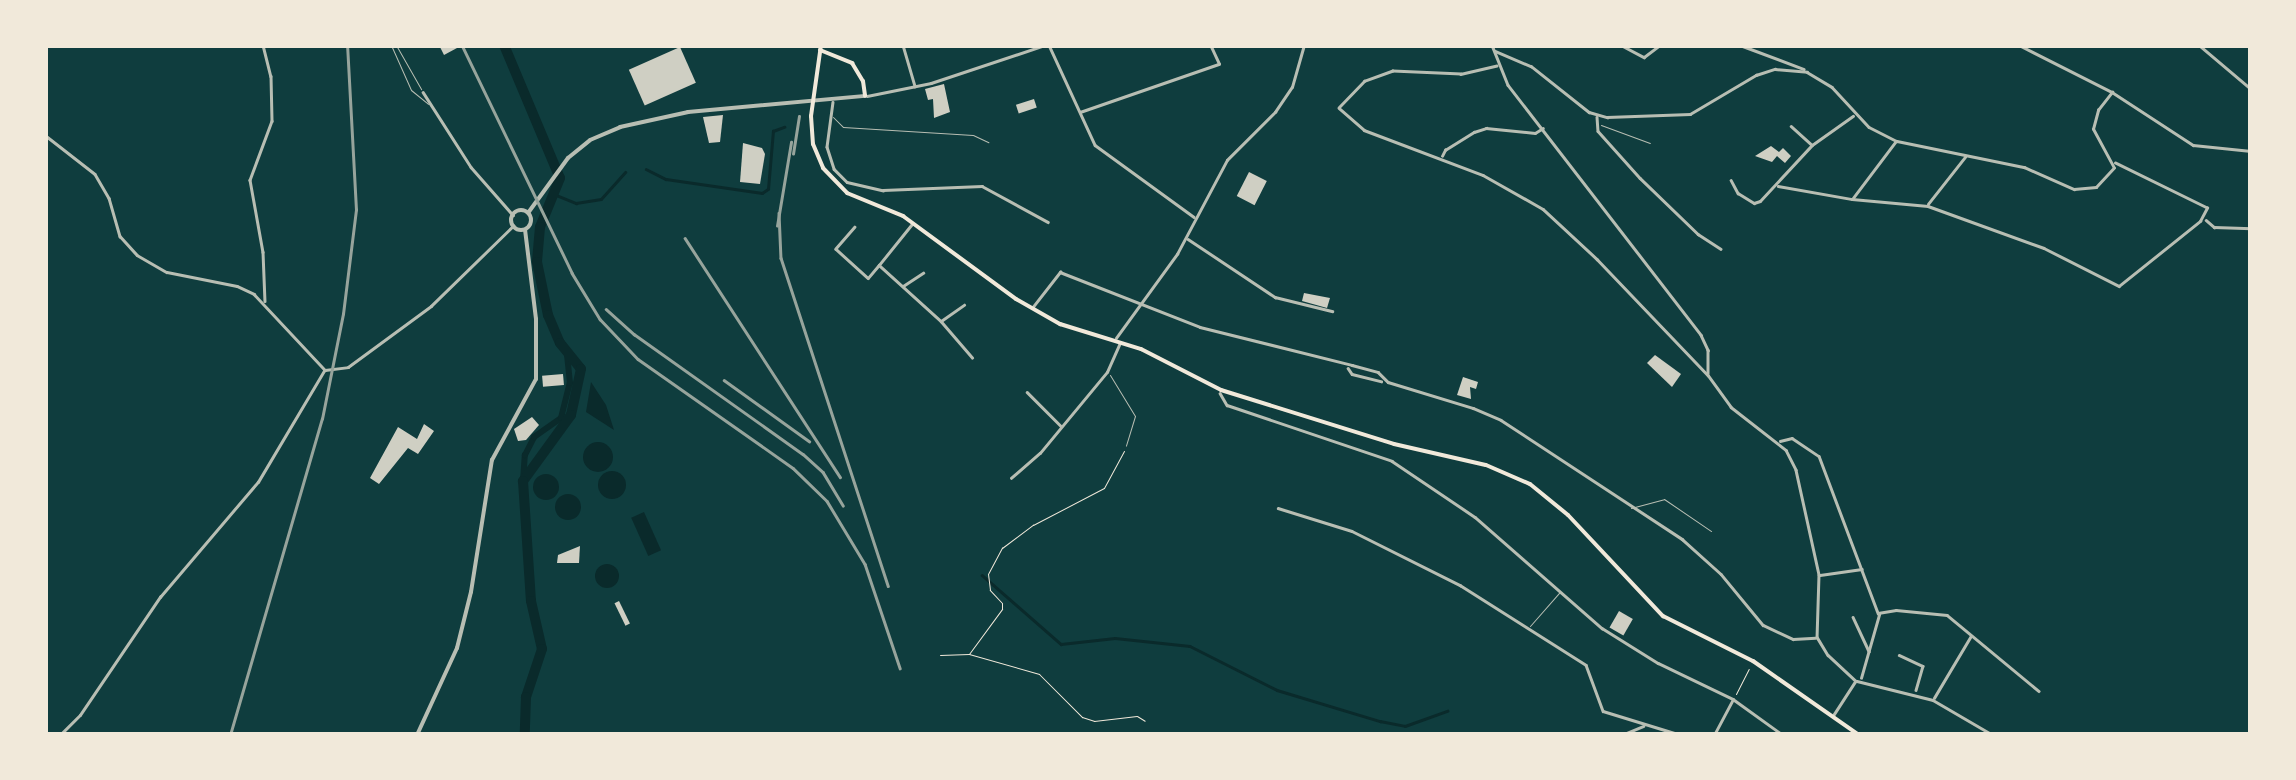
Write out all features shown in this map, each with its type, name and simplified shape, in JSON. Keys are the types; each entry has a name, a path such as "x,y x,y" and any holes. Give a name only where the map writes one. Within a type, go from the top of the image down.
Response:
{"main road":[{"path":"866,96 864,81 852,63 820,48 811,116 816,153 838,186 912,222 1031,310 1118,341 1221,390 1520,478 1551,499 1663,616 1754,662 1859,735"}],"street":[{"path":"263,45 272,76 272,121 250,180 264,252 264,303"},
{"path":"904,45 916,86"},
{"path":"514,215 528,213 561,165 590,140 636,123 700,111 866,96 916,86 1047,45 1096,145 1197,219"},
{"path":"1079,112 1219,64 1210,45"},
{"path":"1010,478 1108,372 1118,341 1187,239 1226,160 1275,112 1292,87 1304,45"},
{"path":"1492,45 1497,66 1701,335 1708,350 1708,375"},
{"path":"1621,45 1644,57 1652,56 1660,45"},
{"path":"1740,45 1798,63 1832,88 1854,115 1896,140 2024,166 2086,190 2105,182 2113,163"},
{"path":"2019,45 2112,92 2194,144 2251,151"},
{"path":"2199,45 2251,89"},
{"path":"1495,50 1531,66 1597,116 1690,114 1756,75 1775,69 1807,72"},
{"path":"1497,66 1461,74 1393,71 1365,81 1339,108 1364,130 1442,158 1518,192 1597,258 1708,375 1732,407 1779,441 1796,470 1818,575 1818,638 1828,655 1858,680 1915,692 1993,735"},
{"path":"60,735 80,715 160,597 258,482 325,370 348,366 431,306 513,226 514,215 470,167 423,92"},
{"path":"2112,92 2098,110 2093,129 2113,163"},
{"path":"832,102 827,147 834,169 847,182 883,190 982,186 1048,222"},
{"path":"1731,180 1738,193 1754,203 1778,186 1812,145 1854,115"},
{"path":"1597,116 1598,131 1678,217 1721,249"},
{"path":"1791,126 1812,145"},
{"path":"1442,158 1444,150 1474,132 1535,132 1543,128"},
{"path":"45,135 95,174 109,198 120,236 137,255 186,279 237,286 264,303 325,370"},
{"path":"1852,199 1896,140"},
{"path":"1928,206 1928,199 1963,164 1966,156"},
{"path":"2113,163 2121,162 2204,204 2204,217 2214,227 2251,228"},
{"path":"1778,186 1852,199 1928,206 2044,248 2119,286 2204,217"},
{"path":"417,735 435,702 462,629 492,460 536,379 536,319 524,230 531,222 528,213"},
{"path":"855,227 836,249 868,278 912,222"},
{"path":"513,226 524,230"},
{"path":"1187,239 1276,297 1332,311"},
{"path":"880,264 941,321 972,357"},
{"path":"1031,310 1060,272 1139,306 1378,372 1384,381"},
{"path":"903,286 922,273"},
{"path":"941,321 964,305"},
{"path":"1347,366 1352,374 1501,420 1704,556 1763,625 1792,638 1818,638"},
{"path":"1221,390 1220,398 1227,405 1392,461 1474,518 1602,628 1658,663 1733,699 1782,735"},
{"path":"1027,392 1062,426"},
{"path":"1779,441 1792,438 1819,456 1880,621 1858,680 1833,716"},
{"path":"1278,508 1322,519 1368,538 1460,585 1586,665 1594,677 1603,711 1681,735"},
{"path":"1818,575 1862,569"},
{"path":"1878,614 1938,613 1972,635 2039,691"},
{"path":"1853,617 1869,652"},
{"path":"1933,700 1972,635"},
{"path":"1898,655 1925,670 1915,692"},
{"path":"1714,735 1733,699"},
{"path":"1622,735 1643,726"}],"lane":[{"path":"391,45 410,90 428,104"},
{"path":"396,45 423,92"},
{"path":"832,116 843,127 974,135 988,142"},
{"path":"1596,123 1650,143"},
{"path":"1108,372 1136,416 1126,446"},
{"path":"1631,508 1664,499 1710,531"},
{"path":"1528,628 1559,593"}],"path":[{"path":"970,654 1002,609 988,574 1002,548 1033,525 1104,488 1126,446"},
{"path":"940,655 970,654 1039,674 1082,717 1094,721 1137,716 1145,721"},
{"path":"1733,699 1754,662"}],"water":[{"path":"591,382 606,405 614,430 586,412"},
{"path":"598,442 608,447 613,457 608,467 598,472 588,467 583,457 588,447"},
{"path":"612,471 622,475 626,485 622,495 612,499 602,495 598,485 602,475"},
{"path":"546,474 555,478 559,487 555,496 546,500 537,496 533,487 537,478"},
{"path":"568,494 577,498 581,507 577,516 568,520 559,516 555,507 559,498"},
{"path":"644,512 661,550 648,556 631,518"},
{"path":"607,564 619,576 607,588 595,576"}],"building":[{"path":"439,45 455,45 457,48 444,55"},
{"path":"680,47 696,83 645,105 629,70"},
{"path":"944,84 950,112 934,118 933,99 928,100 925,89"},
{"path":"1034,99 1037,108 1019,113 1016,105"},
{"path":"723,115 720,142 709,143 703,117"},
{"path":"743,143 762,148 765,154 760,184 740,182"},
{"path":"1771,146 1779,152 1783,148 1791,156 1785,163 1777,156 1772,162 1755,156"},
{"path":"1249,172 1267,181 1255,205 1237,196"},
{"path":"1304,293 1330,298 1327,308 1302,301"},
{"path":"1655,355 1681,374 1672,387 1647,363"},
{"path":"563,374 564,385 543,387 542,376"},
{"path":"1463,377 1478,382 1476,389 1470,387 1471,399 1457,395"},
{"path":"532,417 539,425 526,440 518,441 514,429"},
{"path":"424,424 434,431 418,454 408,448 379,484 370,478 398,427 417,439"},
{"path":"580,546 579,563 557,563 558,555"},
{"path":"619,601 630,623 625,626 615,603"},
{"path":"1619,611 1633,619 1623,635 1610,627"}],"waterway":[{"path":"504,45 560,178 540,227 537,262 548,315 560,343 581,369 571,415 523,481 531,601 542,649 526,697 525,735"},
{"path":"646,169 666,179 762,193 768,189 773,131 784,127"},
{"path":"556,195 576,203 601,199 625,172"},
{"path":"523,481 525,455 534,437 561,418 570,383 567,352"},
{"path":"982,575 1061,644 1115,638 1190,646 1277,690 1405,726 1447,711"}],"railway":[{"path":"230,735 322,419 343,314 356,210 347,45"},
{"path":"462,45 572,273 600,319 638,359 793,468 827,501 865,564 900,668"},
{"path":"793,154 799,116"},
{"path":"777,226 791,142"},
{"path":"779,213 781,258 888,586"},
{"path":"685,238 840,477"},
{"path":"606,309 634,334 803,454 823,472 843,505"},
{"path":"724,380 809,441"}]}
